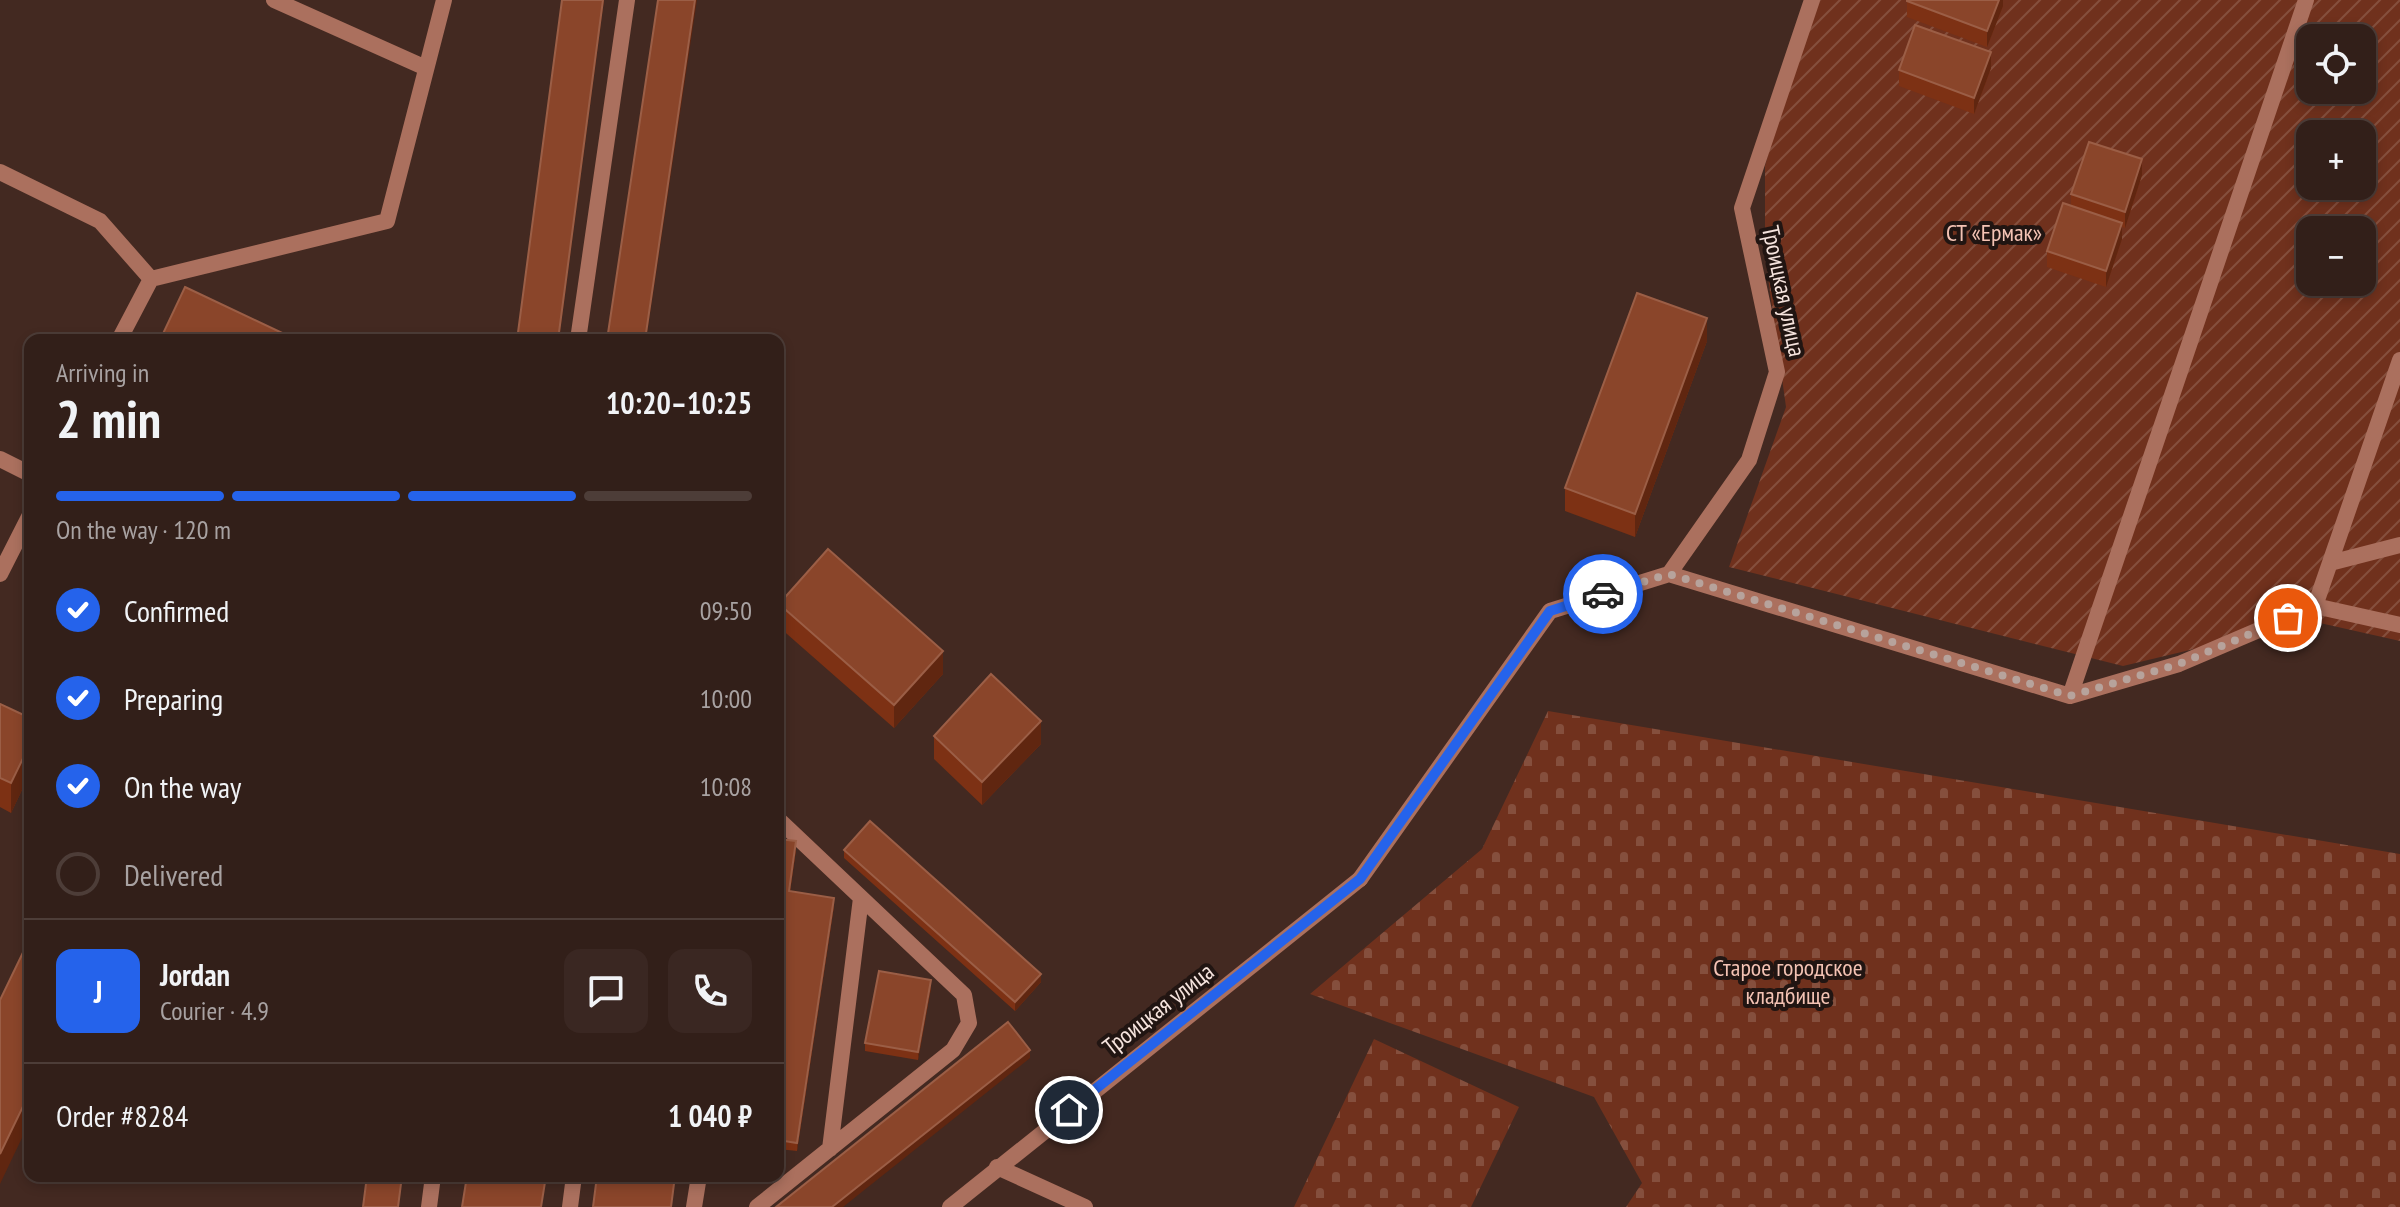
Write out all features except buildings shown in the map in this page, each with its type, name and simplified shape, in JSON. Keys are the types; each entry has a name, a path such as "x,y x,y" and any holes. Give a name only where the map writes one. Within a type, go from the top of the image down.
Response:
{"street":[{"path":"274,0 426,68"},
{"path":"122,334 151,279 387,221 444,0"},
{"path":"579,334 627,0"},
{"name":"Троицкая улица","path":"950,1207 1360,879 1550,611 1669,574 1749,460 1777,372 1742,208 1812,0"},
{"path":"2070,696 2306,0"},
{"path":"0,172 100,221 151,279"},
{"path":"2315,606 2400,360"},
{"path":"0,459 24,471"},
{"path":"0,574 24,527"},
{"path":"2330,563 2400,545"},
{"path":"1669,574 2070,696 2179,664 2315,606 2400,625"},
{"path":"757,1207 953,1050 969,1023 964,995 784,825"},
{"path":"830,1149 861,898"},
{"path":"997,1167 1085,1207"},
{"path":"429,1207 432,1182"},
{"path":"570,1207 573,1182"},
{"path":"694,1207 698,1182"}],"green space":[{"name":"СТ «Ермак»","path":"1810,0 2400,0 2400,641 2311,621 2123,666 1729,567 1786,407 1765,256 1765,166"},
{"name":"Старое городское кладбище","path":"1548,711 2400,854 2400,1207 1626,1207 1642,1183 1594,1097 1310,994 1482,849"},
{"path":"1374,1039 1519,1107 1471,1207 1294,1207"}],"way so far":[{"path":"1603,594 1669,574 2070,696 2179,664 2288,618"}],"route":[{"path":"1069,1110 1360,879 1550,611 1603,594"}]}
